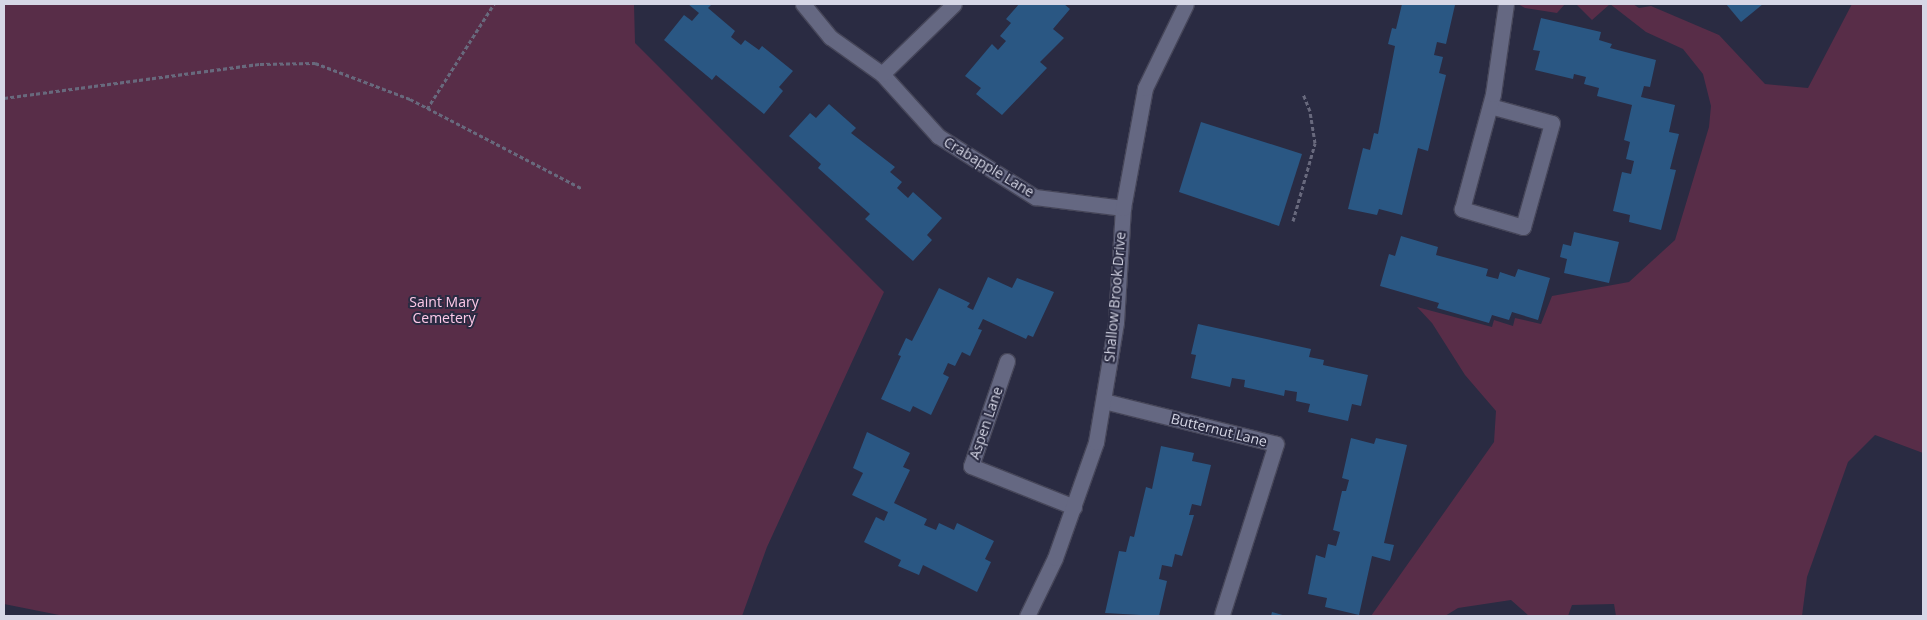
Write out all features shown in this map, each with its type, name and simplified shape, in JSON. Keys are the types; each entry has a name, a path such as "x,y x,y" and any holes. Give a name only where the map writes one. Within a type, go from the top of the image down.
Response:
{"street":[{"name":"Crabapple Lane","path":"803,4 830,38 882,74 938,136 1035,196 1122,208"},
{"path":"882,74 954,4"},
{"name":"Shallow Brook Drive","path":"1027,616 1055,558 1096,442 1116,322 1122,208 1145,88 1186,4"},
{"path":"1490,106 1552,123 1522,227 1462,209 1490,106 1506,4"},
{"name":"Aspen Lane","path":"1007,361 972,466 1074,506"},
{"name":"Butternut Lane","path":"1104,401 1276,444 1222,614"}],"path":[{"path":"427,109 494,4"},
{"path":"4,98 260,64 315,63 427,109 581,188"},
{"path":"1293,221 1315,143 1310,110 1303,94"}],"green space":[{"name":"Saint Mary Cemetery","path":"4,4 634,4 635,43 884,292 767,547 742,616 64,616 4,604"},
{"path":"1518,4 1565,4 1557,13 1525,8"},
{"path":"1576,4 1610,4 1592,20"},
{"path":"1610,4 1633,4 1639,8 1651,6 1719,35 1765,84 1808,88 1852,4 1923,4 1923,453 1875,435 1848,462 1807,577 1802,616 1616,616 1614,604 1572,605 1568,616 1529,616 1511,600 1458,608 1445,616 1371,616 1494,442 1496,411 1465,375 1432,323 1417,307 1492,327 1494,320 1513,326 1515,318 1541,324 1552,296 1629,282 1675,240 1709,127 1711,106 1703,74 1683,49 1646,32"}],"building":[{"path":"688,4 712,4 708,8 735,31 731,37 741,45 745,40 759,50 762,46 793,71 779,87 783,91 764,114 716,75 712,80 664,40 684,15 692,21 699,13"},
{"path":"1019,4 1064,4 1070,9 1053,29 1064,38 1040,62 1047,68 1002,115 976,94 981,88 965,76 992,44 998,50 1006,41 1000,36 1011,23 1006,19"},
{"path":"1402,4 1455,5 1446,44 1437,42 1434,55 1443,57 1439,73 1446,75 1428,151 1418,148 1402,215 1379,209 1377,215 1348,209 1363,148 1370,150 1374,133 1378,134 1395,46 1388,44 1392,28 1396,29"},
{"path":"1726,4 1763,4 1741,22"},
{"path":"1541,18 1601,32 1599,40 1612,44 1610,48 1656,60 1650,87 1644,86 1641,97 1675,105 1669,132 1679,134 1670,169 1676,170 1661,230 1629,222 1630,215 1613,211 1622,172 1631,174 1634,161 1626,159 1630,142 1624,140 1632,105 1597,96 1599,88 1584,84 1586,77 1574,74 1573,79 1535,70 1540,51 1533,50"},
{"path":"829,104 856,128 851,133 895,167 890,172 902,182 897,188 908,198 913,192 942,218 927,235 932,240 913,261 865,219 870,214 818,168 821,164 789,136 810,113 816,118"},
{"path":"1201,122 1302,154 1279,226 1179,192"},
{"path":"1574,232 1619,242 1609,283 1564,273 1567,259 1560,257 1563,244 1571,246"},
{"path":"1401,236 1438,247 1436,255 1488,269 1486,276 1498,279 1500,272 1515,277 1518,269 1550,278 1538,320 1512,312 1509,320 1492,315 1489,323 1437,308 1439,303 1380,286 1389,254 1395,256"},
{"path":"988,277 1012,288 1017,278 1054,292 1033,337 1028,335 1026,339 983,319 978,329 982,330 970,356 962,352 955,366 948,363 943,374 949,377 931,415 913,406 910,412 881,399 901,356 898,355 906,338 912,341 939,288 970,303 967,307 973,310"},
{"path":"1198,324 1311,349 1309,357 1324,360 1323,365 1368,375 1361,406 1352,404 1348,421 1308,412 1310,404 1296,401 1297,392 1285,390 1284,396 1244,387 1245,380 1232,378 1230,387 1191,378 1196,355 1191,354"},
{"path":"867,432 910,453 903,467 910,470 894,503 927,519 924,525 936,530 939,523 954,530 957,523 994,541 985,559 991,562 977,592 923,565 919,575 898,566 901,560 864,542 876,517 884,521 888,512 852,495 863,473 853,468"},
{"path":"1351,438 1374,444 1376,438 1407,445 1384,543 1394,545 1390,561 1372,556 1359,615 1325,607 1327,598 1308,594 1316,555 1325,558 1328,544 1336,546 1340,532 1333,530 1342,491 1346,491 1349,480 1342,478"},
{"path":"1161,446 1194,453 1192,461 1211,465 1201,506 1192,504 1189,515 1194,515 1182,556 1175,554 1172,567 1162,565 1159,579 1167,581 1159,616 1105,613 1119,551 1126,552 1130,536 1134,537 1146,487 1152,489"},
{"path":"1272,612 1286,616 1271,616"}]}
